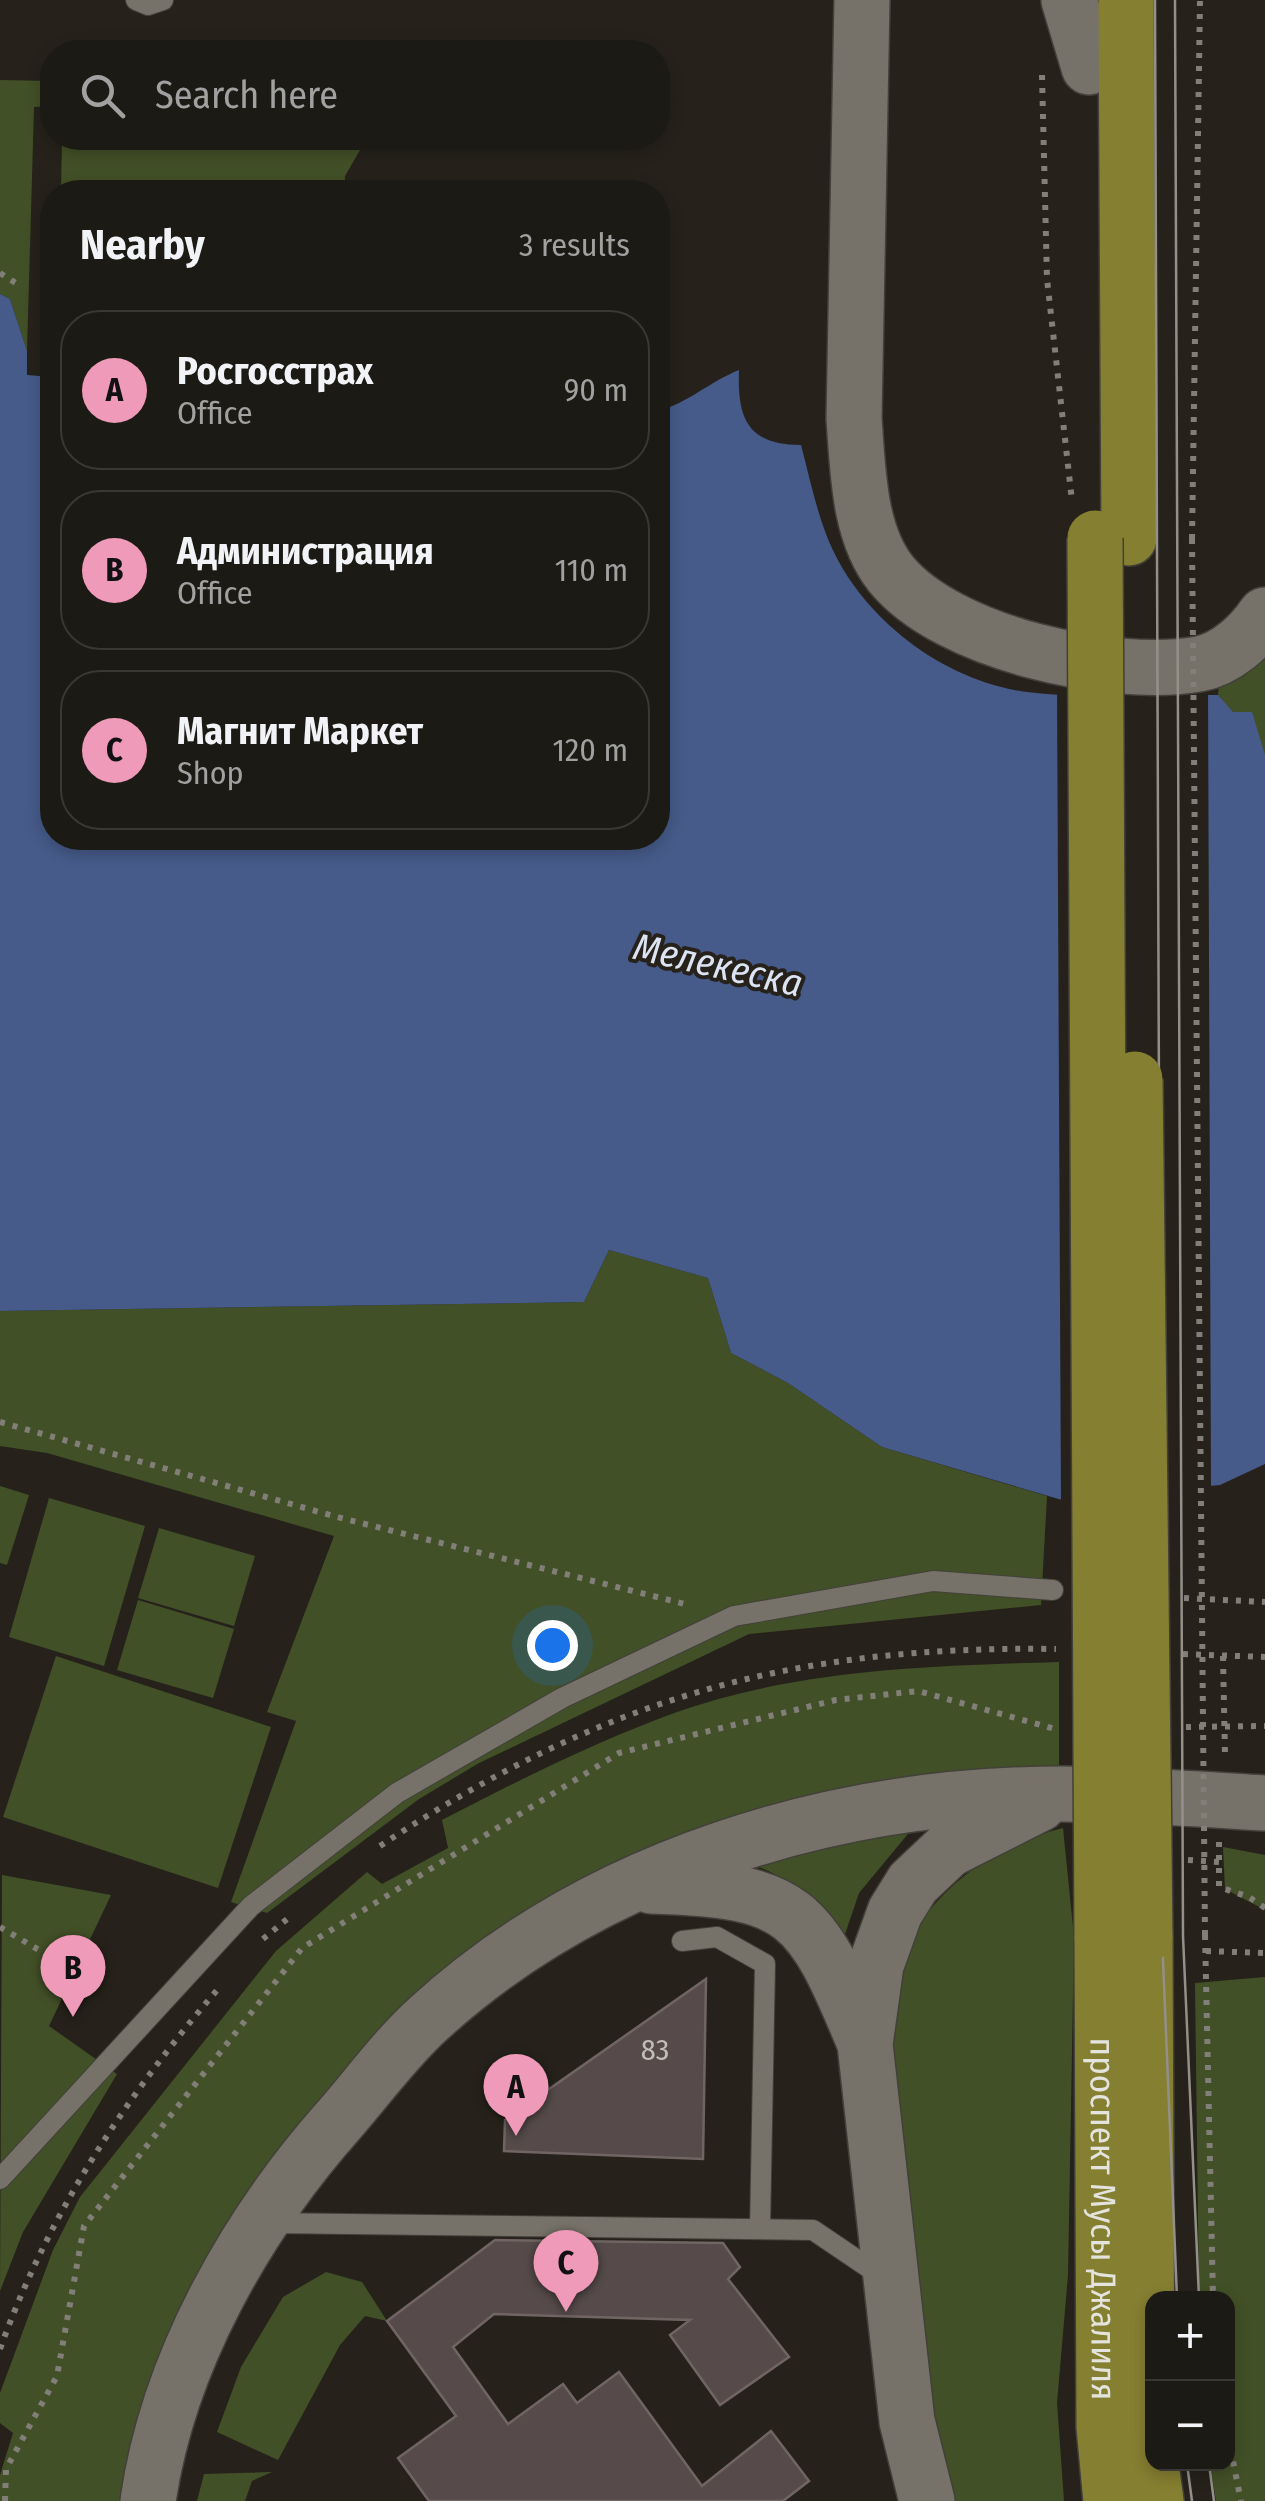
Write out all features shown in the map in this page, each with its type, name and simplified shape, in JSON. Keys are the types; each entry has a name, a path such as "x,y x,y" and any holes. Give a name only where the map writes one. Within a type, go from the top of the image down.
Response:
{"main road":[{"path":"1088,0 1066,69 1099,532 1123,1936"},
{"path":"1099,532 1126,0"},
{"name":"проспект Мусы Джалиля","path":"1111,2501 1104,2426 1123,1936"},
{"name":"проспект Мусы Джалиля","path":"1123,1936 1147,2436 1156,2501"}],"street":[{"path":"1066,69 1070,0"},
{"path":"865,6 854,419 859,485 872,533 891,574 932,607 982,635 1041,653 1106,664 1201,664 1250,638 1265,616"},
{"path":"865,2044 881,1943 913,1882 948,1850 1059,1794"},
{"path":"148,2501 156,2447 212,2306 294,2170 427,2020 525,1943 630,1886 745,1840 844,1817 957,1801 1059,1794 1252,1807"},
{"path":"630,1886 725,1888 766,1900 793,1916 831,1962 865,2044 877,2116 889,2282 907,2421 927,2501"}],"lane":[{"path":"136,0 148,5 163,0"},
{"path":"0,2179 251,1906 397,1792 578,1689 734,1616 933,1582 1052,1590"},
{"path":"682,1941 716,1937 765,1964 760,2229"},
{"path":"261,2223 813,2230 889,2282"}],"path":[{"path":"1200,0 1192,539 1204,1935 1213,2291"},
{"path":"1066,69 1047,279 1099,532"},
{"path":"0,273 19,285"},
{"path":"1184,675 1199,673"},
{"path":"0,1422 337,1517 734,1616"},
{"path":"378,1847 457,1795 557,1744 708,1687 900,1651 1072,1649"},
{"path":"1166,1654 1265,1657"},
{"path":"255,1946 301,1907"},
{"path":"0,1927 83,1976"},
{"path":"1206,1951 1265,1953"},
{"path":"0,2349 54,2221 118,2116 220,1986"},
{"path":"1235,2471 1241,2501"}],"green space":[{"path":"0,80 40,81 40,107 34,107 27,351 10,299 0,294"},
{"path":"62,150 360,150 345,180 61,180"},
{"path":"1265,656 1265,755 1218,695 1219,683 1243,677"},
{"path":"609,1250 708,1278 731,1353 788,1383 882,1447 1047,1496 1041,1605 749,1634 479,1763 419,1799 267,1913 231,1902 296,1721 267,1712 334,1536 47,1453 0,1446 0,1311 584,1302"},
{"path":"0,1486 29,1495 7,1565 0,1563"},
{"path":"49,1498 145,1526 104,1666 9,1637"},
{"path":"159,1528 255,1556 234,1626 138,1598"},
{"path":"138,1600 234,1629 213,1698 117,1670"},
{"path":"56,1656 271,1727 218,1888 3,1817"},
{"path":"1059,1662 1059,1781 666,1854 333,2110 135,2501 0,2501 0,2475 13,2433 0,2423 0,2393 53,2250 80,2197 276,1951 367,1872 382,1884 448,1848 442,1820 617,1736 723,1698 866,1672"},
{"path":"917,1823 859,1893 841,1946 821,1916 791,1884 745,1862"},
{"path":"1063,1828 1074,1937 1068,2275 1057,2403 1064,2501 944,2501 923,2399 899,2143 892,2050 898,1970 908,1942 955,1884 1016,1844"},
{"path":"1223,1847 1265,1855 1265,1910 1225,1889"},
{"path":"2,1875 111,1895 49,2026 117,2074 23,2232 0,2291"},
{"path":"1265,1977 1265,2501 1216,2501 1211,2471 1235,2471 1235,2291 1199,2291 1195,1983"},
{"path":"326,2272 362,2282 387,2321 365,2316 340,2345 278,2460 217,2432 241,2367 283,2297"},
{"path":"272,2472 252,2481 245,2501 197,2501 204,2474"}],"water":[{"name":"Мелекеска","path":"0,294 10,299 27,351 27,375 40,376 40,850 670,850 670,406 739,370 740,402 749,426 769,440 801,445 826,534 858,591 906,639 934,658 964,674 1027,692 1218,695 1233,712 1252,712 1265,755 1265,1464 1220,1485 1062,1500 882,1447 788,1383 731,1353 708,1278 609,1250 584,1302 0,1311"}],"pier":[{"path":"1057,688 1208,690 1211,1491 1061,1505"}],"building":[{"path":"706,1979 703,2159 504,2151 505,2120"},
{"path":"495,2240 723,2243 740,2267 728,2279 789,2357 720,2405 670,2335 690,2320 494,2314 453,2347 508,2424 563,2384 577,2403 619,2372 702,2486 771,2431 809,2481 783,2501 429,2501 398,2458 456,2416 387,2321"}],"tram line":[{"path":"1155,0 1162,1936 1177,2291"},
{"path":"1175,0 1183,1936 1199,2291"},
{"path":"1188,2471 1192,2501"},
{"path":"1210,2471 1214,2501"}],"place":[{"name":"Администрация","path":"73,2017"},
{"name":"Росгосстрах","path":"516,2136"},
{"name":"Магнит Маркет","path":"566,2312"}]}
